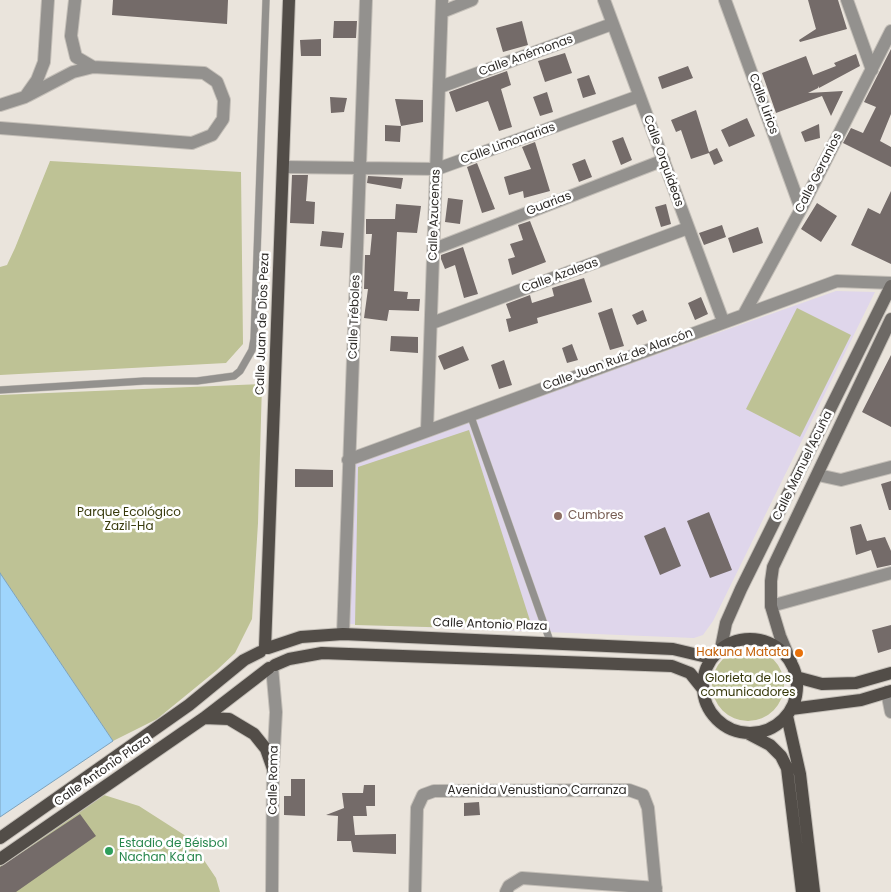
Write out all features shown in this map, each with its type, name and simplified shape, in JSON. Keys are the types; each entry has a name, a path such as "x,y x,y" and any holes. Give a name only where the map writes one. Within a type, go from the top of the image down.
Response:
{"main road":[{"name":"Calle Juan de Dios Peza","path":"264,649 288,0"},
{"name":"Calle Manuel Acuña","path":"721,648 726,623 741,589 891,284"},
{"name":"Calle Manuel Acuña","path":"791,662 780,636 771,606 770,581 775,560 818,475 891,318"},
{"name":"Calle Antonio Plaza","path":"0,838 189,705 244,660 264,649 301,637 343,634 550,642 673,649 711,658"},
{"path":"802,892 787,768 781,756 770,745 750,734 735,731 722,725 712,715 704,702 702,688 704,672 711,658 732,641 749,638 765,640 780,649 791,662 796,676 797,688 789,712 800,774 814,892"},
{"path":"264,649 277,653 278,660 272,667"},
{"name":"Calle Antonio Plaza","path":"0,859 204,718 272,667 289,659 322,653 672,666 690,673 702,688"},
{"path":"796,676 822,684 856,683 891,673"},
{"path":"856,683 861,700"},
{"path":"750,734 770,728 789,712 861,700 889,692"},
{"path":"204,718 230,719 254,734 266,749 273,768"}],"street":[{"path":"25,97 37,80 44,62 48,0"},
{"path":"75,0 71,36 76,57 93,67"},
{"name":"Calle Tréboles","path":"343,634 366,0"},
{"path":"442,6 472,0"},
{"name":"Calle Orquídeas","path":"604,0 723,322"},
{"name":"Calle Lirios","path":"725,0 801,209"},
{"path":"847,0 872,70"},
{"name":"Calle Azucenas","path":"428,430 442,6"},
{"name":"Calle Anémonas","path":"440,87 612,24"},
{"name":"Calle Geranios","path":"744,314 801,209 891,31"},
{"path":"0,105 25,97 73,72 93,67 204,73 217,82 224,100 223,119 212,135 192,143 0,128"},
{"name":"Calle Limonarias","path":"283,167 361,170 437,169 639,96"},
{"name":"Guarias","path":"434,249 664,160"},
{"name":"Calle Azaleas","path":"432,323 688,228"},
{"name":"Calle Juan Ruíz de Alarcón","path":"348,460 837,281 891,284"},
{"path":"818,475 841,480 891,467"},
{"path":"771,606 891,573"},
{"name":"Calle Roma","path":"272,667 276,712 273,768 272,892"},
{"path":"889,692 891,712"},
{"name":"Avenida Venustiano Carranza","path":"415,892 417,808 423,795 434,791 630,790 643,795 648,808 656,890"},
{"path":"506,892 509,886 522,878 656,890"}],"lane":[{"path":"0,390 144,381 197,381 234,376 240,371 252,350 254,339 266,0"},
{"path":"470,414 550,642"}],"shaded area":[{"name":"Cumbres","path":"836,291 875,292 713,621 703,635 694,638 349,624 353,462"}],"green space":[{"path":"50,161 241,172 243,344 226,363 0,375 0,267 7,265"},
{"path":"797,308 851,335 800,437 746,409"},
{"name":"Parque Ecológico Zazil-Ha","path":"262,384 258,523 252,619 235,653 217,670 157,719 113,741 0,573 0,395"},
{"path":"469,430 533,630 355,625 358,467"},
{"name":"Glorieta de los comunicadores","path":"748,649 768,655 778,665 784,685 778,705 768,715 748,721 728,715 718,705 712,685 718,665 728,655"},
{"name":"Estadio de Béisbol Nachan Ka'an","path":"104,795 139,806 189,838 216,878 220,892 0,892 0,864"}],"water":[{"path":"0,573 113,741 0,817"}],"building":[{"path":"113,0 228,0 227,24 112,15"},
{"path":"808,0 838,0 847,29 800,42 799,40 816,29"},
{"path":"334,21 357,21 356,38 333,38"},
{"path":"522,21 528,45 503,52 496,28"},
{"path":"321,39 321,56 301,56 300,40"},
{"path":"891,49 891,114 880,141 891,147 891,167 843,143 851,128 863,133 876,107 864,102"},
{"path":"565,53 572,73 545,82 538,61"},
{"path":"856,54 860,66 819,88 818,86 818,88 808,93 843,91 831,116 822,96 776,113 762,73 806,56 813,75 836,66 834,63"},
{"path":"688,66 693,78 662,89 658,77"},
{"path":"507,71 511,85 501,89 512,127 499,131 488,101 456,112 449,92"},
{"path":"589,75 596,94 583,98 577,79"},
{"path":"547,92 553,112 540,116 533,97"},
{"path":"330,97 347,98 344,112 331,113"},
{"path":"395,99 423,100 423,122 401,126"},
{"path":"696,110 709,152 717,148 723,161 714,165 709,153 691,159 681,130 676,132 671,120"},
{"path":"747,118 755,136 729,147 721,130"},
{"path":"819,124 820,138 805,142 801,132"},
{"path":"385,125 401,126 400,142 385,141"},
{"path":"623,137 632,160 621,165 612,141"},
{"path":"535,142 550,191 524,198 523,191 509,195 504,177 531,169 522,147"},
{"path":"585,159 592,177 579,182 572,164"},
{"path":"477,163 495,209 482,213 467,167"},
{"path":"292,175 308,175 306,201 315,202 314,224 290,223"},
{"path":"368,176 403,178 401,189 367,183"},
{"path":"891,191 891,264 851,245 868,208 880,214"},
{"path":"448,198 463,200 460,224 445,222"},
{"path":"817,203 837,216 821,242 801,229"},
{"path":"396,204 421,206 417,233 397,232 394,291 408,292 407,299 420,299 419,311 389,310 387,321 364,318 368,289 364,289 365,255 370,255 372,234 366,234 366,219 395,219"},
{"path":"666,204 671,224 661,227 655,207"},
{"path":"530,221 546,262 512,275 508,259 515,257 510,244 523,240 518,225"},
{"path":"722,225 726,237 704,245 699,233"},
{"path":"758,227 763,243 733,253 728,238"},
{"path":"322,231 344,233 342,248 320,246"},
{"path":"463,247 478,294 464,298 455,265 445,269 441,259 441,255"},
{"path":"584,278 592,302 537,318 538,323 509,332 506,319 511,318 506,304 530,295 532,303 554,296 552,288"},
{"path":"701,297 708,314 695,320 688,303"},
{"path":"612,308 624,346 610,350 598,313"},
{"path":"643,310 647,321 637,325 632,315"},
{"path":"391,336 418,337 418,353 390,351"},
{"path":"572,344 578,360 567,363 562,348"},
{"path":"463,346 469,360 444,370 438,356"},
{"path":"891,355 891,427 862,412"},
{"path":"504,360 512,385 499,389 491,365"},
{"path":"295,469 333,470 333,487 295,487"},
{"path":"891,481 891,510 889,510 881,484"},
{"path":"709,512 732,570 710,578 687,521"},
{"path":"861,524 867,541 885,537 891,551 891,565 877,568 871,550 856,555 850,527"},
{"path":"665,527 681,566 660,575 644,536"},
{"path":"891,625 891,649 878,653 872,630"},
{"path":"291,779 305,779 305,816 284,815 284,796 291,796"},
{"path":"364,785 375,785 375,806 366,806 367,816 353,816 355,835 396,834 396,854 353,852 351,841 337,841 338,816 326,815 344,808 342,793 363,793"},
{"path":"479,802 480,815 464,816 464,803"},
{"path":"80,814 96,836 16,892 0,892 0,867"}],"place":[{"name":"Cumbres","path":"558,516"},
{"name":"Hakuna Matata","path":"799,653"},
{"name":"Estadio de Béisbol Nachan Ka'an","path":"109,851"}]}
